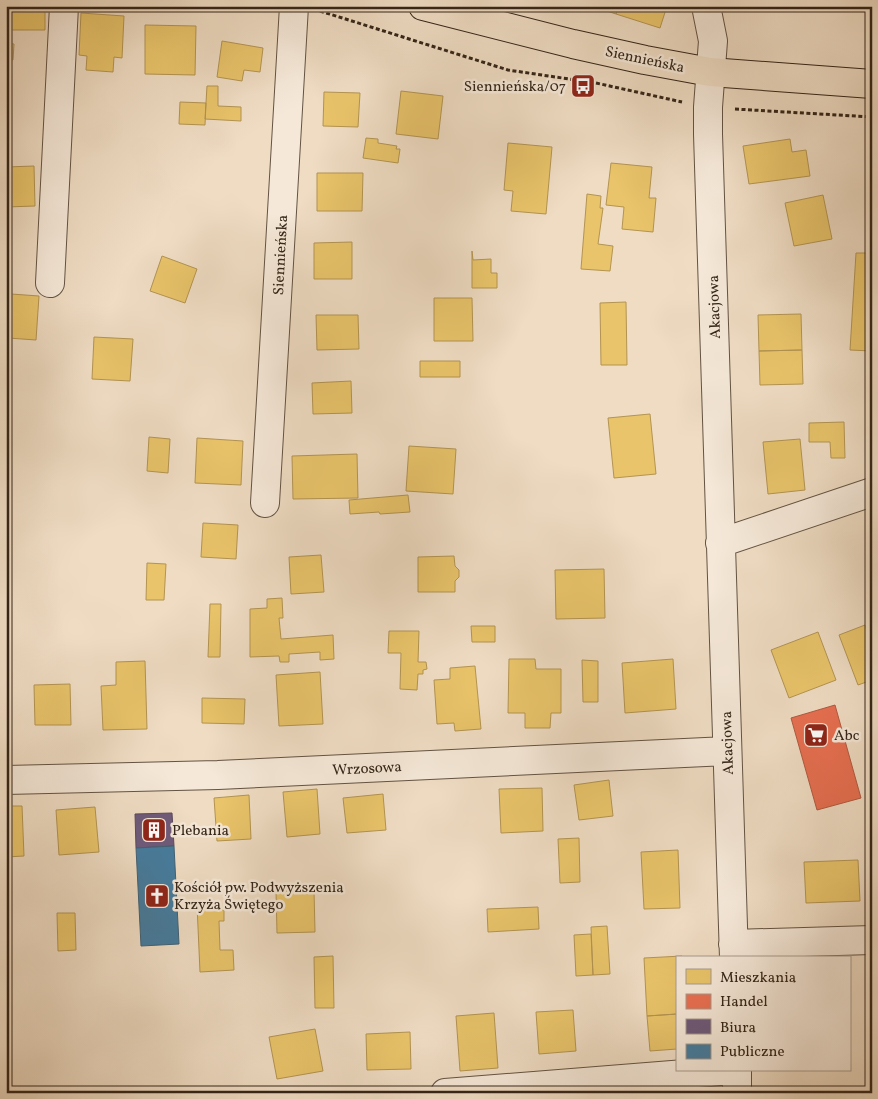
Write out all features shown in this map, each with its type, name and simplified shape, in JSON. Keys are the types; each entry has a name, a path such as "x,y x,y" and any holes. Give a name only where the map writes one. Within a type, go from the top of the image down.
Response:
{"main road":[{"name":"Siennieńska","path":"423,6 618,54 710,72 872,84"}],"street":[{"path":"50,283 64,6"},
{"name":"Siennieńska","path":"265,503 294,6"},
{"name":"Akacjowa","path":"706,6 713,40 708,125 734,951 872,940"},
{"path":"720,542 872,492"},
{"name":"Wrzosowa","path":"6,780 218,775 727,751"},
{"path":"445,1093 711,1072"},
{"path":"736,1072 737,1093"}],"building: Mieszkania":[{"path":"6,6 45,6 45,30 6,30"},
{"path":"591,6 619,6 616,14"},
{"path":"619,6 667,6 660,28 616,14"},
{"path":"81,13 124,16 122,58 114,57 113,72 86,70 87,56 79,55"},
{"path":"145,25 196,26 195,75 145,74"},
{"path":"222,41 263,48 260,72 244,70 242,81 217,77"},
{"path":"6,43 14,44 13,60 6,60"},
{"path":"207,86 218,86 218,106 241,107 241,121 205,119"},
{"path":"401,91 443,96 438,139 396,134"},
{"path":"324,92 360,93 358,127 323,126"},
{"path":"180,102 206,103 205,125 179,124"},
{"path":"366,138 378,139 378,143 397,146 396,149 400,149 398,163 363,158"},
{"path":"790,139 792,152 806,150 810,176 749,184 743,146"},
{"path":"508,143 552,147 546,214 511,211 513,191 504,190"},
{"path":"611,163 652,167 649,198 656,198 653,232 622,229 624,207 606,205"},
{"path":"34,166 35,206 6,207 6,167"},
{"path":"871,167 872,209 868,209"},
{"path":"317,173 363,173 362,211 317,211"},
{"path":"587,194 601,196 600,208 603,208 598,244 613,246 610,271 581,269"},
{"path":"823,195 832,239 794,246 785,203"},
{"path":"352,242 352,279 314,279 314,243"},
{"path":"472,251 473,260 491,259 491,273 497,273 497,288 472,288"},
{"path":"856,253 872,253 872,351 850,350"},
{"path":"162,256 197,269 185,303 150,291"},
{"path":"11,294 39,296 36,340 8,338"},
{"path":"434,298 472,298 473,341 434,341"},
{"path":"626,302 627,365 601,365 600,303"},
{"path":"801,314 802,350 759,351 758,315"},
{"path":"316,315 358,315 359,349 317,350"},
{"path":"94,337 133,339 130,381 92,379"},
{"path":"802,350 803,384 760,385 759,351"},
{"path":"420,361 460,361 460,377 420,377"},
{"path":"351,381 352,413 313,414 312,383"},
{"path":"650,414 656,474 614,478 608,418"},
{"path":"844,422 845,458 831,458 830,442 809,442 809,423"},
{"path":"149,437 170,439 168,473 147,471"},
{"path":"197,438 243,441 241,485 195,483"},
{"path":"800,439 805,490 768,494 763,442"},
{"path":"409,446 456,449 453,494 406,491"},
{"path":"357,454 358,498 293,499 292,456"},
{"path":"408,495 410,512 350,514 349,500"},
{"path":"203,523 238,525 236,559 201,557"},
{"path":"321,555 324,592 291,594 289,557"},
{"path":"454,556 455,566 459,570 459,577 455,581 455,592 418,592 418,557"},
{"path":"147,563 166,564 164,600 146,600"},
{"path":"604,569 605,618 556,619 555,570"},
{"path":"282,598 283,618 279,618 281,639 333,635 334,659 320,660 320,652 289,654 289,662 280,662 279,656 250,657 250,609 267,608 267,599"},
{"path":"210,604 221,604 220,657 208,657"},
{"path":"865,625 872,643 872,680 858,685 839,635"},
{"path":"471,626 495,626 495,642 472,642"},
{"path":"389,631 419,631 418,662 426,662 427,669 423,670 423,674 418,674 417,690 400,689 401,653 388,653"},
{"path":"818,632 836,680 789,698 771,650"},
{"path":"509,659 535,659 536,669 561,669 561,713 551,713 550,728 525,728 525,713 508,713"},
{"path":"673,659 676,709 625,713 622,663"},
{"path":"582,660 598,661 598,702 583,702"},
{"path":"145,661 147,729 103,730 101,686 116,685 116,662"},
{"path":"475,666 481,729 455,731 454,723 437,724 434,680 450,679 450,668"},
{"path":"320,672 323,724 279,726 276,675"},
{"path":"70,684 71,725 35,725 34,685"},
{"path":"202,698 245,699 244,724 202,723"},
{"path":"609,780 613,816 579,820 574,785"},
{"path":"542,788 543,831 501,833 499,789"},
{"path":"317,789 320,834 287,837 283,792"},
{"path":"383,794 386,830 347,833 343,798"},
{"path":"249,795 251,839 217,841 214,798"},
{"path":"6,806 22,806 24,856 6,857"},
{"path":"95,807 99,852 59,855 56,810"},
{"path":"579,838 580,882 560,883 558,839"},
{"path":"678,850 680,908 644,909 641,852"},
{"path":"858,860 860,901 806,903 804,862"},
{"path":"314,890 315,932 277,933 276,891"},
{"path":"215,904 215,910 224,910 224,921 219,921 220,950 233,950 234,970 200,972 197,905"},
{"path":"538,907 539,929 488,932 487,909"},
{"path":"57,913 75,913 76,950 58,951"},
{"path":"607,926 610,974 593,975 591,927"},
{"path":"591,934 593,975 576,976 574,935"},
{"path":"333,956 334,1008 315,1008 314,957"},
{"path":"676,956 676,1014 647,1016 644,958"},
{"path":"573,1010 576,1051 539,1054 536,1012"},
{"path":"494,1013 498,1068 460,1071 456,1016"},
{"path":"676,1014 676,1049 650,1051 647,1016"},
{"path":"315,1029 323,1071 277,1079 269,1037"},
{"path":"410,1032 411,1069 367,1070 366,1034"}],"building: Handel":[{"path":"835,705 861,798 817,810 791,718"}],"building: Biura":[{"name":"Plebania","path":"172,813 174,846 136,848 135,814"}],"building: Publiczne":[{"name":"Kościół pw. Podwyższenia Krzyża Świętego","path":"174,846 179,944 141,946 136,848"}],"place":[{"name":"Siennieńska/07","path":"583,86"},
{"name":"Abc","path":"816,735"},
{"name":"Plebania","path":"154,830"},
{"name":"Kościół pw. Podwyższenia Krzyża Świętego","path":"157,896"}]}
